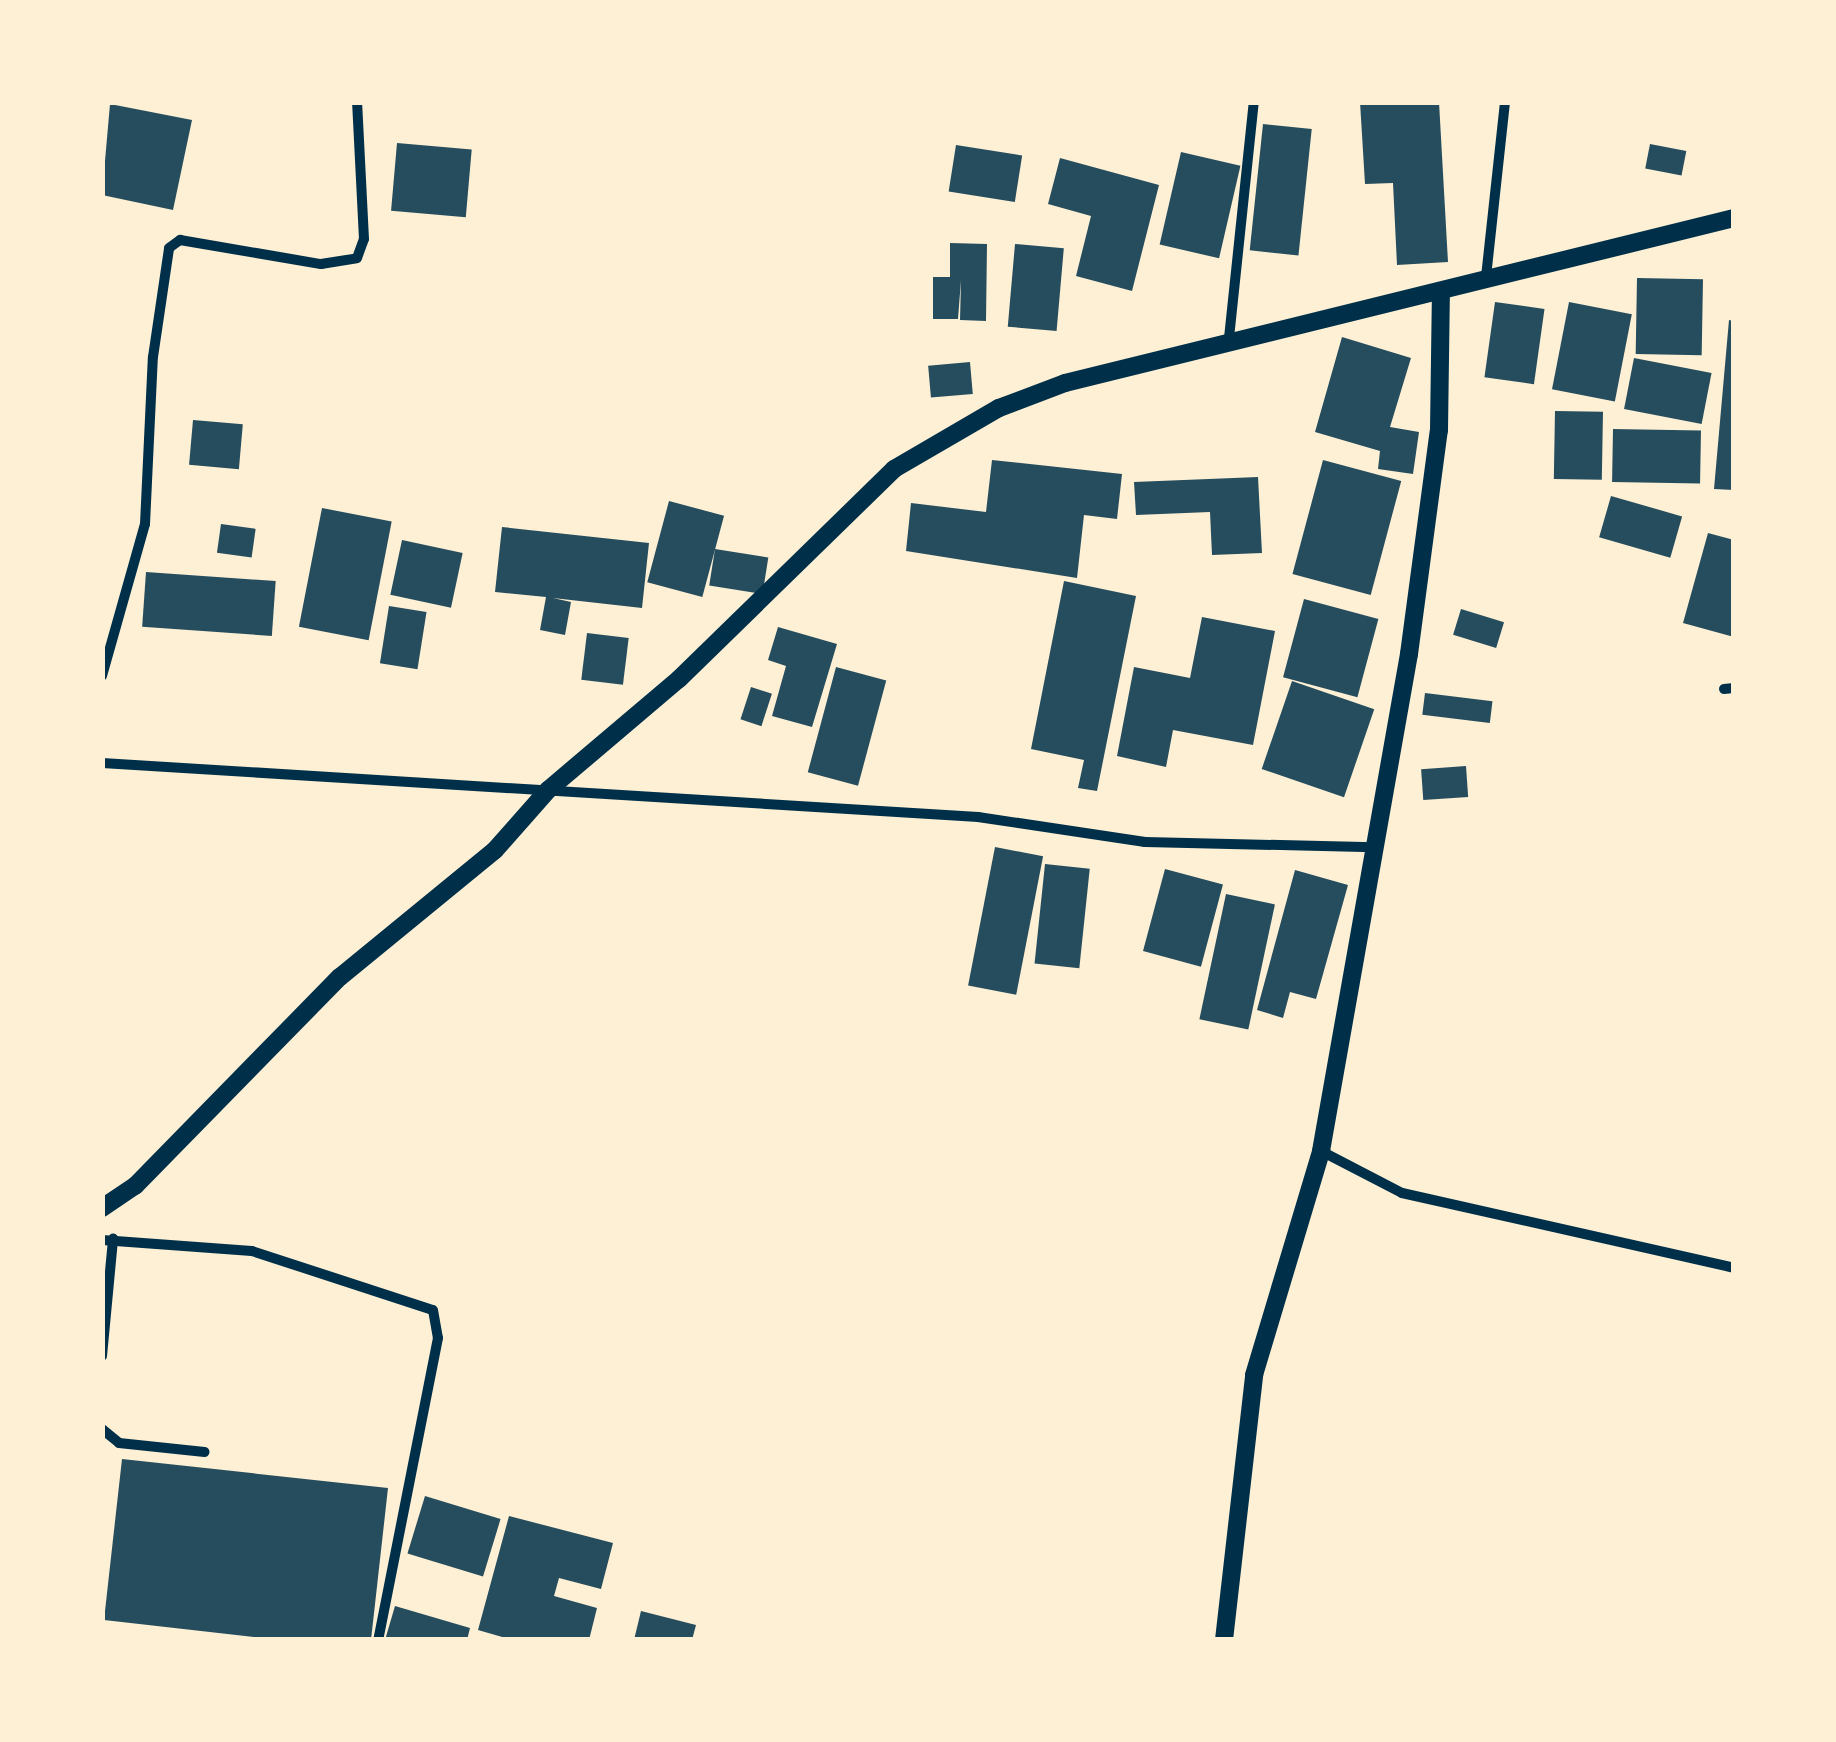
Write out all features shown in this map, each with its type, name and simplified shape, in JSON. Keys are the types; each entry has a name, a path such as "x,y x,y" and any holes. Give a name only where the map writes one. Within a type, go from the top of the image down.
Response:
{"street":[{"path":"102,676 145,524 153,357 169,248 180,240 321,264 357,258 364,238 356,102"},
{"path":"1230,338 1254,102"},
{"path":"1486,277 1505,102"},
{"path":"102,1208 135,1186 340,977 496,850 548,790 679,679 894,469 998,408 1230,338 1441,294 1486,277 1734,218"},
{"path":"1224,1640 1254,1376 1321,1151 1409,654 1439,430 1441,294"},
{"path":"102,762 978,817 1145,842 1374,847"},
{"path":"1321,1151 1402,1193 1734,1268"},
{"path":"102,1356 108,1240 252,1251 433,1310 438,1338 378,1640"},
{"path":"102,1429 132,1446 205,1452"}],"building":[{"path":"1360,102 1439,102 1448,262 1397,265 1393,183 1365,184"},
{"path":"110,104 192,120 173,210 102,195"},
{"path":"1263,124 1312,129 1298,255 1250,250"},
{"path":"397,143 472,150 466,217 391,211"},
{"path":"1650,144 1686,151 1682,176 1645,169"},
{"path":"956,145 1022,155 1015,202 949,191"},
{"path":"1181,152 1240,166 1219,258 1160,245"},
{"path":"1060,158 1159,185 1132,291 1076,276 1091,216 1048,204"},
{"path":"950,243 987,244 986,321 960,320 961,280 958,319 933,319 933,277 950,277"},
{"path":"1015,244 1064,248 1057,331 1008,327"},
{"path":"1637,278 1703,279 1702,355 1636,354"},
{"path":"1495,302 1545,309 1534,384 1484,377"},
{"path":"1569,302 1632,314 1615,402 1552,389"},
{"path":"1729,320 1734,321 1734,490 1714,489"},
{"path":"1342,337 1411,358 1390,427 1419,432 1413,474 1378,469 1380,451 1315,432"},
{"path":"1634,358 1712,373 1702,424 1624,409"},
{"path":"970,362 973,394 931,398 928,366"},
{"path":"1555,411 1603,412 1602,480 1554,479"},
{"path":"193,420 243,424 239,469 189,465"},
{"path":"1613,429 1701,431 1700,484 1612,482"},
{"path":"992,460 1122,474 1117,519 1084,515 1077,578 906,551 911,503 986,512"},
{"path":"1323,460 1401,481 1371,595 1292,574"},
{"path":"1258,477 1262,553 1212,555 1210,512 1136,515 1134,482"},
{"path":"1611,496 1682,516 1670,558 1599,537"},
{"path":"669,501 724,516 702,597 647,582"},
{"path":"322,508 392,522 369,640 299,627"},
{"path":"221,524 256,529 252,558 217,553"},
{"path":"502,527 649,543 642,608 553,598 571,602 565,635 540,630 546,597 495,592"},
{"path":"1708,533 1734,540 1734,637 1683,623"},
{"path":"402,540 463,553 451,608 390,595"},
{"path":"715,549 768,557 763,594 709,586"},
{"path":"146,572 276,581 272,636 142,627"},
{"path":"1064,581 1136,596 1097,791 1078,788 1084,760 1031,749"},
{"path":"1304,599 1378,619 1357,697 1283,677"},
{"path":"389,606 427,612 417,669 380,663"},
{"path":"1461,609 1504,622 1496,648 1453,635"},
{"path":"1202,617 1275,631 1253,745 1173,730 1166,767 1117,756 1134,667 1190,678"},
{"path":"778,627 837,644 812,727 772,716 786,666 768,660"},
{"path":"587,633 629,638 623,685 581,680"},
{"path":"836,667 886,680 858,786 808,772"},
{"path":"1292,681 1374,709 1344,797 1262,769"},
{"path":"751,687 772,694 761,726 740,719"},
{"path":"1425,693 1492,701 1490,723 1422,715"},
{"path":"1466,766 1468,797 1423,800 1421,769"},
{"path":"995,847 1043,856 1016,995 968,985"},
{"path":"1045,864 1090,869 1079,968 1035,963"},
{"path":"1165,869 1223,885 1201,967 1143,951"},
{"path":"1295,870 1348,885 1316,999 1290,992 1283,1018 1257,1010"},
{"path":"1226,894 1275,904 1248,1030 1199,1019"},
{"path":"122,1459 388,1488 371,1640 279,1640 104,1620"},
{"path":"425,1496 501,1519 483,1576 407,1553"},
{"path":"509,1516 613,1543 601,1589 559,1578 554,1596 597,1608 589,1640 513,1640 478,1630"},
{"path":"395,1606 470,1628 467,1640 385,1640"},
{"path":"641,1611 696,1625 692,1640 634,1640"}]}
